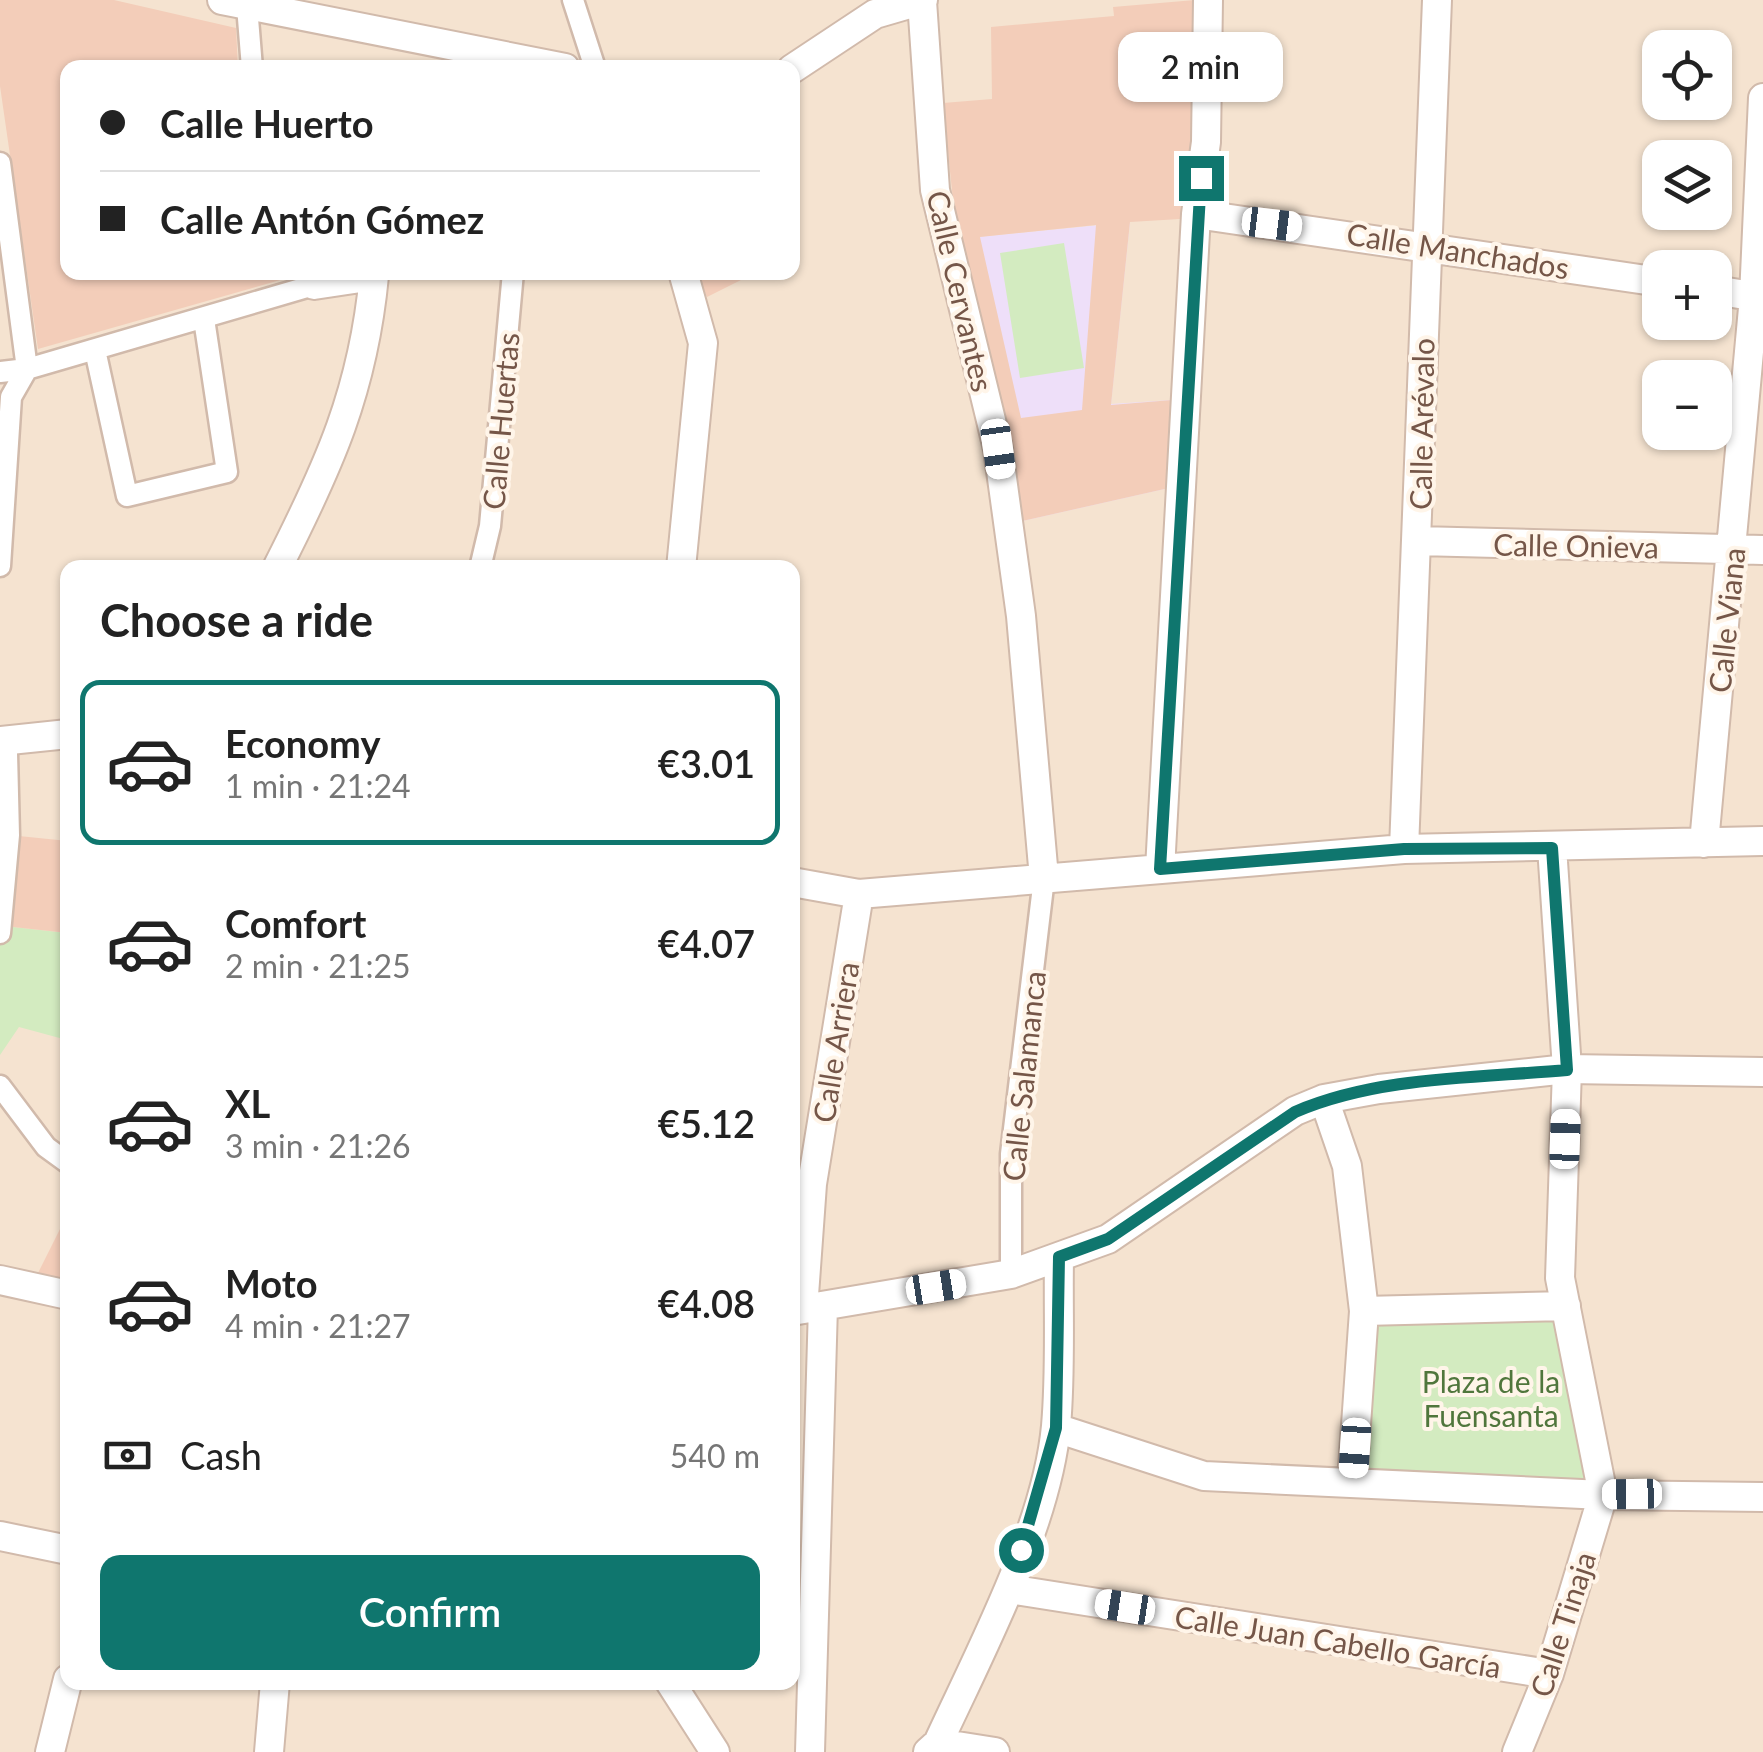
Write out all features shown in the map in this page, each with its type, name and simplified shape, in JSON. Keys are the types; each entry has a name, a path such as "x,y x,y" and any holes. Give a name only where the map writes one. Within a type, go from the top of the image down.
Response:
{"street":[{"path":"573,0 592,60"},
{"path":"800,63 887,3 922,0"},
{"name":"Calle Cervantes","path":"922,0 935,190 998,449 1018,598 1044,878"},
{"path":"1160,869 1196,214 1206,142 1208,0"},
{"name":"Calle Arévalo","path":"1404,849 1437,0"},
{"path":"250,60 239,2 525,60"},
{"name":"Calle Viana","path":"1704,843 1758,297 1763,98"},
{"path":"0,164 27,369 12,397 0,566"},
{"name":"Calle Manchados","path":"1196,214 1425,244 1642,279"},
{"path":"0,372 27,369 204,320 309,280"},
{"path":"281,560 321,482 360,377 375,280"},
{"name":"Calle Huertas","path":"482,560 490,526 512,280"},
{"path":"683,560 703,343 685,280"},
{"path":"1732,293 1758,297"},
{"path":"95,350 127,496 227,472 204,320"},
{"name":"Calle Onieva","path":"1418,541 1763,550"},
{"path":"0,742 60,735"},
{"path":"0,750 8,753 9,835 0,934"},
{"path":"800,883 859,894 1404,849 1763,841"},
{"path":"1552,848 1567,1070 1560,1278 1603,1495"},
{"name":"Calle Salamanca","path":"1010,1274 1010,1154 1044,878"},
{"name":"Calle Arriera","path":"810,1752 802,1184 859,894"},
{"path":"806,1309 1010,1274 1108,1239 1295,1112 1324,1099 1378,1088 1567,1070 1763,1072"},
{"path":"0,1086 46,1147 60,1157"},
{"path":"1324,1099 1347,1166 1364,1311 1352,1482"},
{"path":"995,1752 933,1748 1009,1588 1056,1428 1059,1257"},
{"path":"0,1280 60,1293"},
{"path":"1364,1311 1566,1306"},
{"path":"1056,1428 1204,1476 1603,1495 1763,1497"},
{"name":"Calle Tinaja","path":"1517,1752 1549,1674 1603,1495"},
{"path":"0,1536 60,1548"},
{"name":"Calle Juan Cabello García","path":"1009,1588 1549,1674"},
{"path":"50,1752 65,1690"},
{"path":"269,1752 274,1690"},
{"path":"675,1690 715,1752"}],"shaded area":[{"path":"0,0 1763,0 1763,1752 0,1752"},
{"path":"1130,222 1111,404 1172,400 1169,488 1018,522 957,239"}],"green space":[{"path":"1064,243 1084,368 1020,378 1000,253"},
{"path":"4,926 60,932 60,1038 19,1027 0,1055 0,933"},
{"name":"Plaza de la Fuensanta","path":"1566,1306 1603,1495 1352,1482 1364,1311"}],"building":[{"path":"0,0 114,0 236,28 238,60 60,60 60,280 280,280 38,349 0,86"},
{"path":"1195,0 1196,145 1180,219 1130,222 1111,405 1172,400 1169,488 1018,522 957,239 943,103 992,99 991,27 1114,16 1113,7","holes":["1096,225 1082,410 1021,418 980,237"]},
{"path":"698,280 741,280 707,297"},
{"path":"9,835 60,840 60,932 4,926"},
{"path":"60,1229 60,1293 31,1287"}],"route":[{"path":"1021,1550 1046,1474 1056,1428 1059,1257 1108,1239 1295,1112 1324,1099 1378,1088 1567,1070 1552,848 1404,849 1160,869 1201,178"}]}
